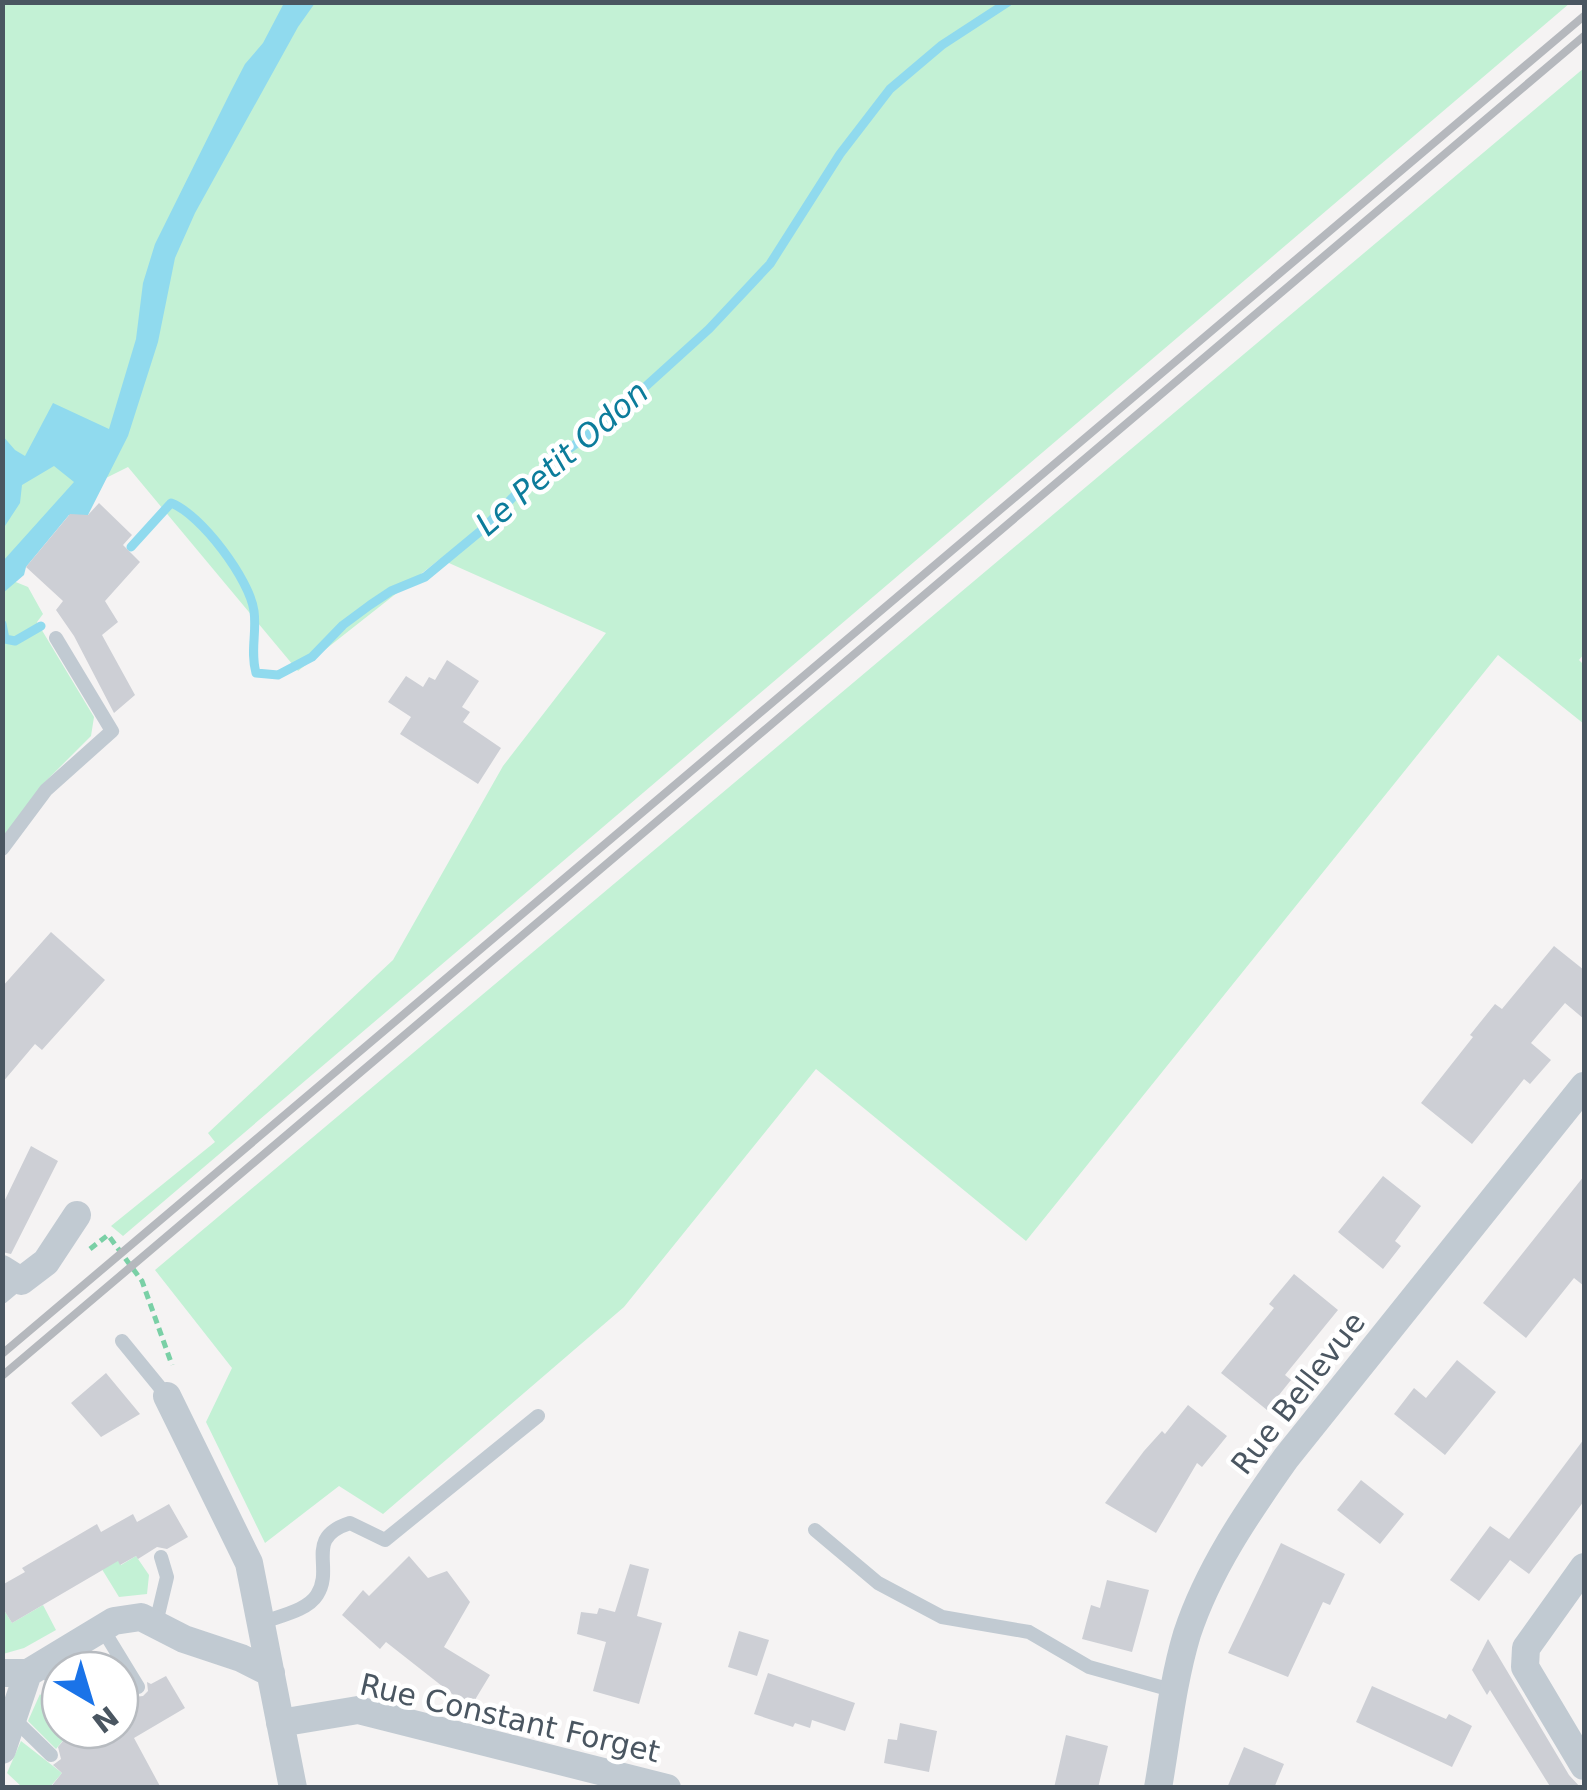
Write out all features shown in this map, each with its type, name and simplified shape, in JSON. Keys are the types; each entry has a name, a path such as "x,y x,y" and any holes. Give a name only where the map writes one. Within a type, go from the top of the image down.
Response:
{"street":[{"name":"Rue Bellevue","path":"1158,1788 1188,1634 1213,1573 1244,1517 1286,1458 1584,1086"},
{"path":"9,1282 46,1262 77,1215"},
{"path":"167,1396 249,1564 293,1788"},
{"path":"1584,1566 1526,1648 1526,1667 1584,1766"},
{"path":"2,1750 14,1720 24,1671 128,1616 141,1617 184,1639 242,1658 270,1673"},
{"name":"Rue Constant Forget","path":"280,1723 358,1710 666,1788"}],"lane":[{"path":"2,849 46,790 112,730 56,638"},
{"path":"122,1341 167,1396"},
{"path":"260,1623 308,1604 320,1592 323,1543 335,1528 350,1523 385,1540 538,1416"},
{"path":"814,1530 878,1583 942,1617 1030,1632 1088,1668 1175,1690"},
{"path":"156,1624 167,1577 161,1557"},
{"path":"102,1628 115,1650"},
{"path":"14,1720 52,1755"}],"path":[{"path":"108,1235 142,1280 175,1372 167,1396"}],"green space":[{"path":"2,3 1570,3 123,1236 111,1226 215,1142 208,1133 393,960 503,766 606,633 440,559 298,671 128,467 84,489 6,578 28,587 43,614 37,622 94,717 91,736 41,786 3,839"},
{"path":"1584,68 1584,654 1579,660 1584,665 1584,724 1498,655 1026,1241 816,1069 624,1307 383,1514 339,1486 265,1543 206,1422 232,1368 155,1270"},
{"path":"136,1556 149,1575 147,1594 119,1597 100,1566 116,1557 121,1565"},
{"path":"43,1605 56,1630 24,1648 3,1654 2,1607 12,1623"},
{"path":"40,1694 40,1733 28,1721"},
{"path":"21,1741 62,1773 50,1787 23,1788 7,1773"}],"water":[{"path":"284,3 315,3 195,213 175,258 158,342 128,436 88,515 69,515 26,567 24,575 3,593 3,561 74,482 54,466 22,485 20,503 3,529 2,435 25,456 53,403 109,429 136,339 143,283 155,244 245,64 263,43"}],"building":[{"path":"99,503 132,535 123,545 140,562 105,601 118,622 102,635 135,695 114,713 56,610 63,601 26,567 70,514 88,515"},
{"path":"447,660 479,681 462,707 470,712 463,722 501,748 478,784 400,734 411,717 388,702 406,676 423,687 429,677 435,680"},
{"path":"51,932 105,980 42,1050 35,1044 2,1083 2,987"},
{"path":"1554,946 1584,970 1584,1019 1565,1003 1531,1043 1551,1060 1530,1084 1524,1079 1472,1144 1421,1103 1495,1004 1502,1009"},
{"path":"31,1146 58,1161 11,1254 2,1252 2,1206"},
{"path":"1383,1176 1421,1206 1395,1241 1401,1246 1383,1269 1338,1232"},
{"path":"1584,1176 1584,1286 1574,1278 1526,1338 1483,1303"},
{"path":"1294,1274 1338,1310 1285,1375 1291,1380 1267,1410 1221,1373 1274,1308 1269,1304"},
{"path":"1457,1360 1496,1392 1445,1455 1394,1414 1414,1388 1426,1398"},
{"path":"106,1373 140,1414 101,1437 71,1403"},
{"path":"1188,1405 1227,1436 1202,1467 1197,1463 1156,1533 1105,1503 1144,1451 1162,1431 1165,1434"},
{"path":"1584,1439 1584,1501 1529,1574 1510,1560 1479,1601 1450,1580 1490,1526 1509,1539"},
{"path":"1361,1480 1404,1514 1380,1544 1337,1510"},
{"path":"169,1504 188,1537 167,1549 157,1547 138,1559 136,1556 120,1565 118,1561 12,1623 2,1607 2,1585 25,1572 22,1568 97,1524 101,1532 133,1514 137,1522"},
{"path":"1281,1543 1345,1574 1330,1605 1323,1602 1288,1677 1228,1653"},
{"path":"409,1556 428,1578 447,1571 470,1602 444,1647 490,1675 470,1708 386,1642 380,1649 342,1615 363,1590 369,1596"},
{"path":"630,1564 649,1569 637,1616 662,1623 639,1704 593,1691 606,1642 577,1634 581,1612 597,1614 599,1608 615,1612"},
{"path":"1107,1580 1149,1590 1132,1652 1082,1639 1091,1605 1100,1608"},
{"path":"739,1631 769,1640 757,1676 728,1667"},
{"path":"1488,1639 1569,1775 1581,1788 1551,1788 1490,1690 1487,1695 1472,1670"},
{"path":"768,1673 855,1703 845,1731 812,1720 810,1728 795,1723 793,1727 754,1714"},
{"path":"166,1676 185,1708 140,1734 140,1696 148,1691 147,1682 151,1684"},
{"path":"1372,1686 1446,1719 1449,1714 1472,1726 1452,1767 1356,1722"},
{"path":"900,1723 937,1731 929,1772 884,1763 888,1739 897,1740"},
{"path":"1066,1735 1108,1746 1098,1788 1054,1788"},
{"path":"1244,1747 1284,1764 1274,1788 1227,1788"},
{"path":"140,1749 161,1788 50,1788 62,1773 53,1765 61,1759 59,1750"}],"waterway":[{"name":"Le Petit Odon","path":"131,547 171,503 183,510 222,550 251,598 256,673 278,675 312,657 343,625 370,605 425,577 483,529 533,476 613,416 709,329 770,264 840,154 890,89 942,45 1008,2"},
{"name":"Le Petit Odon","path":"2,624 5,639 15,641 41,626"}],"railway":[{"path":"2,1354 1584,16"},
{"path":"2,1376 1584,36"}]}
